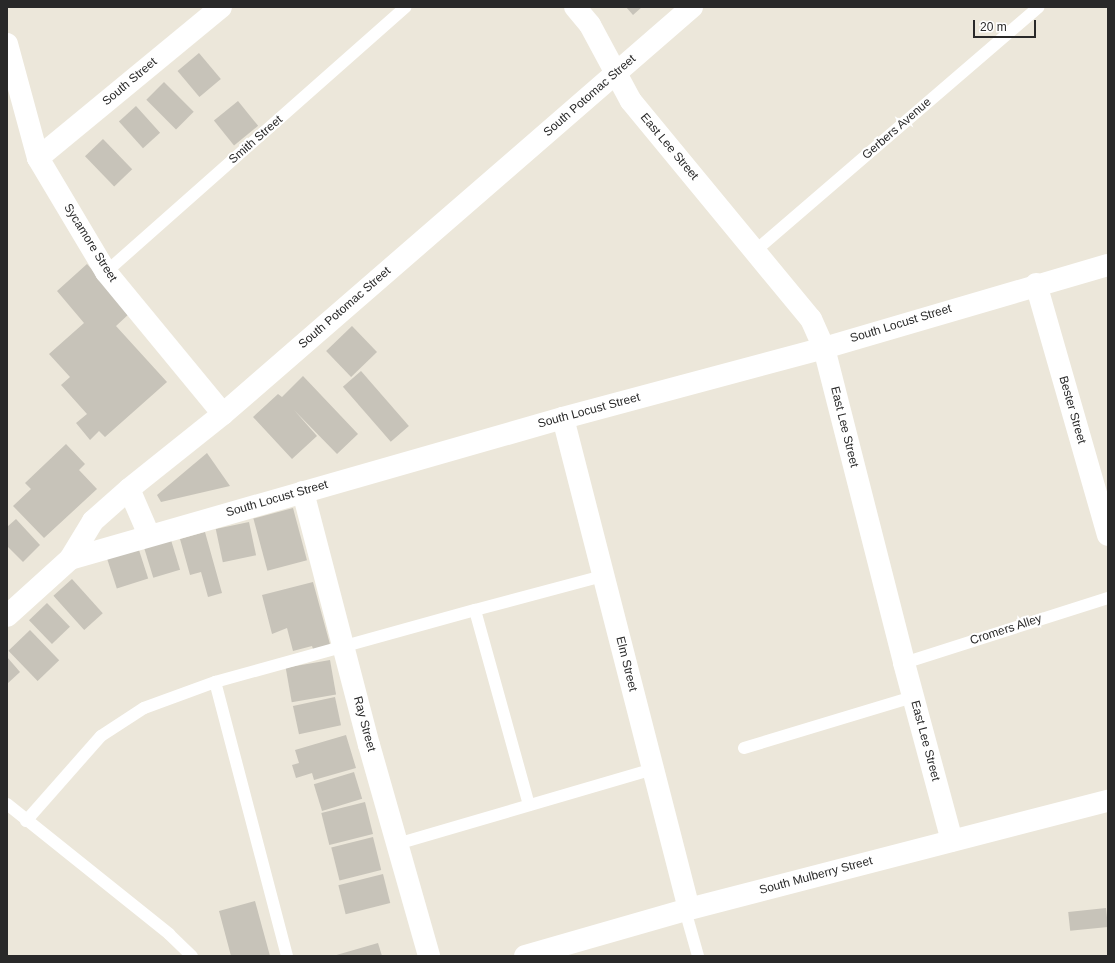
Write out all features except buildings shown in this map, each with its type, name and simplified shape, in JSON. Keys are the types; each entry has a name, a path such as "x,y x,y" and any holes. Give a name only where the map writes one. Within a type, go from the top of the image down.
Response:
{"street":[{"name":"South Street","path":"38,158 221,7"},
{"name":"East Lee Street","path":"575,7 590,25 615,74 631,101 811,319 824,348 904,663 952,841"},
{"name":"South Potomac Street","path":"7,616 70,558 93,521 129,489 223,414 692,7"},
{"name":"Sycamore Street","path":"7,44 38,158 106,272 223,414"},
{"name":"South Locust Street","path":"70,558 563,418 824,348 1036,284 1108,265"},
{"name":"Bester Street","path":"1036,284 1108,535"},
{"name":"Elm Street","path":"563,418 653,768 687,910"},
{"path":"129,489 149,535"},
{"name":"Ray Street","path":"303,492 343,646 429,956"},
{"name":"South Mulberry Street","path":"525,956 687,910 1108,801"}],"lane":[{"name":"Smith Street","path":"106,272 406,7"},
{"name":"Gerbers Avenue","path":"755,251 1039,7"},
{"path":"26,821 101,736 144,708 215,682 603,576"},
{"name":"Cromers Alley","path":"904,663 1108,598"},
{"path":"475,610 529,805"},
{"path":"215,682 287,956"},
{"path":"744,748 913,697"},
{"path":"397,844 653,768"},
{"path":"7,804 26,821 169,934 192,956"},
{"path":"687,910 698,956"}]}
